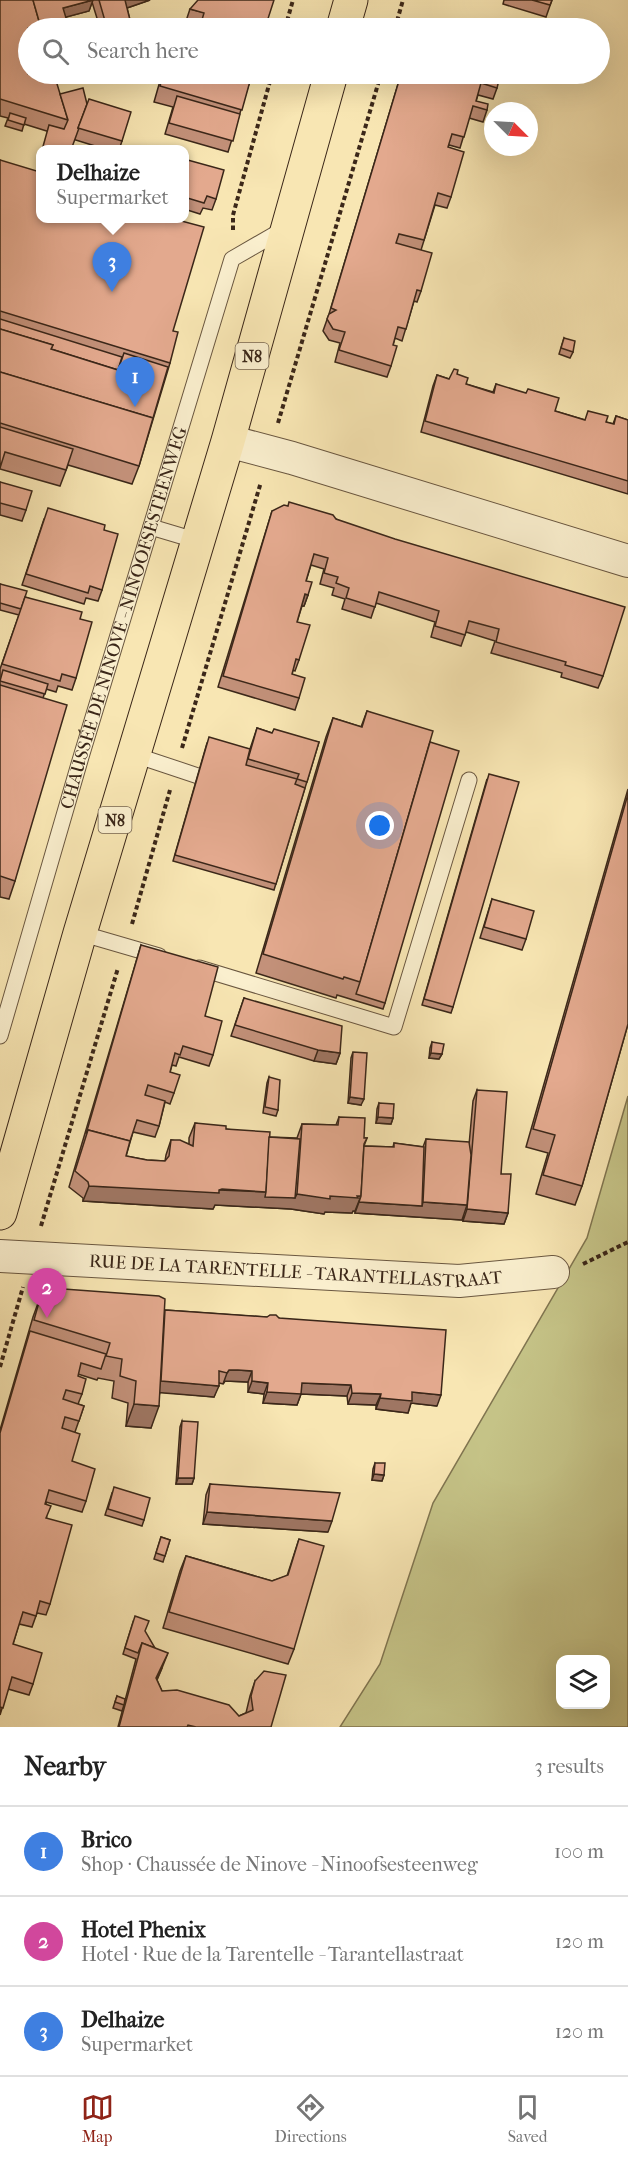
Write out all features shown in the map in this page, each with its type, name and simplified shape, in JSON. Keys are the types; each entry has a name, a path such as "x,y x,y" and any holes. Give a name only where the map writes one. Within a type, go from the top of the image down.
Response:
{"main road":[{"path":"346,18 351,0"},
{"name":"N8","path":"0,1213 8,1161 135,755 228,441 328,84"}],"street":[{"path":"228,441 628,561"},
{"name":"RUE DE LA TARENTELLE - TARANTELLASTRAAT","path":"0,1256 459,1281 554,1272"}],"lane":[{"path":"231,260 287,227"},
{"name":"CHAUSSÉE DE NINOVE - NINOOFSESTEENWEG","path":"0,1036 81,757 231,260"},
{"path":"151,527 198,541"},
{"path":"135,755 198,776"},
{"path":"80,933 394,1027 469,780"}],"path":[{"path":"288,18 293,0"},
{"path":"397,18 403,0"},
{"path":"231,260 233,215 269,84"},
{"path":"0,1367 378,84"},
{"path":"554,1272 590,1263 628,1242"}],"shaded area":[{"path":"628,1096 628,1727 340,1727 380,1664 433,1503 587,1238"}],"building":[{"path":"0,0 33,0 38,18 18,18 18,84 57,84 68,120 0,99"},
{"path":"33,0 93,0 63,8 66,18 38,18"},
{"path":"99,0 125,0 130,18 104,18"},
{"path":"198,0 274,0 268,18 202,18 204,13 190,9"},
{"path":"532,0 552,0 550,5"},
{"path":"160,84 249,84 242,110 160,86"},
{"path":"398,84 481,84 476,101 484,103 484,109 473,106 464,137 452,134 448,147 464,152 451,197 438,193 424,240 399,234 396,243 432,253 421,291 417,290 406,329 398,327 393,345 397,346 391,366 339,350 345,332 333,329 327,319 329,314 336,310 331,308"},
{"path":"484,84 498,84 497,88"},
{"path":"83,88 87,104 73,145 43,145 49,125 64,129 68,120 60,94"},
{"path":"177,96 240,114 233,141 169,123"},
{"path":"89,99 131,112 122,141 78,128"},
{"path":"10,113 26,118 24,125 8,120"},
{"path":"0,160 36,171 36,223 189,223 204,227 173,331 178,332 170,363 0,311"},
{"path":"189,160 224,170 216,199 207,196 204,203 189,198"},
{"path":"0,319 122,357 118,370 51,349 53,345 0,329"},
{"path":"0,329 53,345 51,349 118,370 124,353 168,367 153,418 0,372"},
{"path":"564,338 575,341 573,352 561,348"},
{"path":"454,369 458,370 457,374 468,378 466,384 494,393 496,384 526,393 528,389 559,398 555,411 585,420 588,411 608,416 606,422 614,424 616,416 628,420 628,481 425,421 437,375 449,379"},
{"path":"0,372 153,418 139,466 0,423"},
{"path":"0,427 73,449 66,470 5,452 0,468"},
{"path":"0,482 32,491 26,510 0,503"},
{"path":"289,502 333,515 336,519 395,539 625,607 603,676 565,665 566,662 496,642 499,629 469,621 465,635 435,626 439,611 379,592 375,607 346,598 349,588 336,583 338,577 324,573 328,558 314,554 306,581 312,582 308,595 305,594 297,622 310,625 292,674 305,678 299,698 223,676 272,511 284,505 288,506"},
{"path":"48,508 105,525 104,530 118,534 102,590 90,586 88,593 26,574"},
{"path":"0,584 27,591 21,609 0,603"},
{"path":"25,597 82,612 80,619 92,622 76,678 62,674 60,681 2,664"},
{"path":"3,670 48,684 45,694 0,681"},
{"path":"0,685 67,705 15,881 0,876"},
{"path":"367,711 433,731 360,982 344,977 343,979 263,954 333,718 362,727"},
{"path":"257,728 272,733 274,729 319,742 307,782 297,779 299,774 248,759"},
{"path":"209,737 250,749 246,765 297,779 295,784 305,788 276,884 175,855"},
{"path":"430,742 459,751 385,1003 356,994"},
{"path":"489,774 519,782 453,1007 424,999"},
{"path":"628,794 628,1024 582,1186 543,1175 555,1135 533,1129"},
{"path":"492,899 534,911 526,939 484,927"},
{"path":"141,945 218,967 205,1016 222,1021 213,1055 183,1046 180,1055 175,1053 170,1072 180,1075 174,1093 148,1085 145,1095 165,1101 159,1126 137,1120 130,1141 88,1130 86,1134"},
{"path":"244,998 342,1026 340,1053 318,1050 235,1025"},
{"path":"432,1042 444,1044 442,1054 431,1053"},
{"path":"353,1052 367,1053 364,1099 350,1097"},
{"path":"269,1077 280,1080 278,1110 265,1107"},
{"path":"477,1090 507,1092 501,1174 511,1174 508,1213 467,1209"},
{"path":"379,1103 394,1104 393,1118 378,1117"},
{"path":"339,1117 365,1118 364,1138 367,1138 364,1144 361,1196 357,1196 358,1198 330,1196 330,1199 297,1194 302,1124 338,1125"},
{"path":"195,1123 226,1126 226,1129 270,1132 266,1192 222,1189 219,1193 89,1186 88,1182 75,1171 88,1130 130,1141 126,1156 165,1161 169,1156 171,1140 180,1140 193,1146"},
{"path":"269,1137 300,1139 295,1198 265,1197"},
{"path":"426,1139 469,1142 471,1155 467,1205 423,1202"},
{"path":"394,1143 424,1147 422,1206 359,1202 364,1146 394,1147"},
{"path":"50,1288 159,1296 165,1299 159,1406 134,1404 136,1381 120,1376 122,1359 106,1356 110,1343 34,1320 41,1295"},
{"path":"165,1310 267,1317 276,1315 279,1318 446,1330 441,1395 412,1392 412,1401 380,1398 381,1394 352,1393 351,1385 302,1383 301,1394 267,1392 268,1383 252,1381 252,1371 238,1370 229,1370 227,1373 219,1371 219,1386 161,1381"},
{"path":"30,1331 106,1354 101,1369 81,1363 78,1376 86,1379 82,1394 66,1390 63,1399 84,1406 79,1421 65,1417 62,1428 80,1434 72,1461 95,1469 86,1501 49,1490 45,1504 51,1506 46,1518 72,1525 50,1604 40,1601 36,1616 23,1612 13,1644 42,1653 33,1684 12,1677 3,1708 0,1707 0,1433"},
{"path":"182,1421 198,1422 194,1478 178,1478"},
{"path":"375,1463 385,1463 384,1475 374,1474"},
{"path":"210,1484 340,1493 332,1521 207,1512"},
{"path":"114,1487 150,1498 144,1520 108,1509"},
{"path":"161,1537 170,1540 165,1556 156,1553"},
{"path":"299,1539 324,1546 294,1649 169,1612 186,1556 272,1581 288,1575"},
{"path":"135,1616 149,1621 145,1631 155,1648 142,1643 138,1653 125,1648"},
{"path":"142,1643 168,1653 156,1678 162,1691 177,1690 229,1705 239,1716 253,1710 251,1696 255,1681 264,1671 286,1675 271,1727 196,1727 188,1725 187,1727 119,1727"},
{"path":"117,1696 125,1699 124,1705 115,1702"}],"place":[{"name":"Delhaize","path":"112,292"},
{"name":"Brico","path":"135,407"},
{"name":"Hotel Phenix","path":"47,1318"}]}
